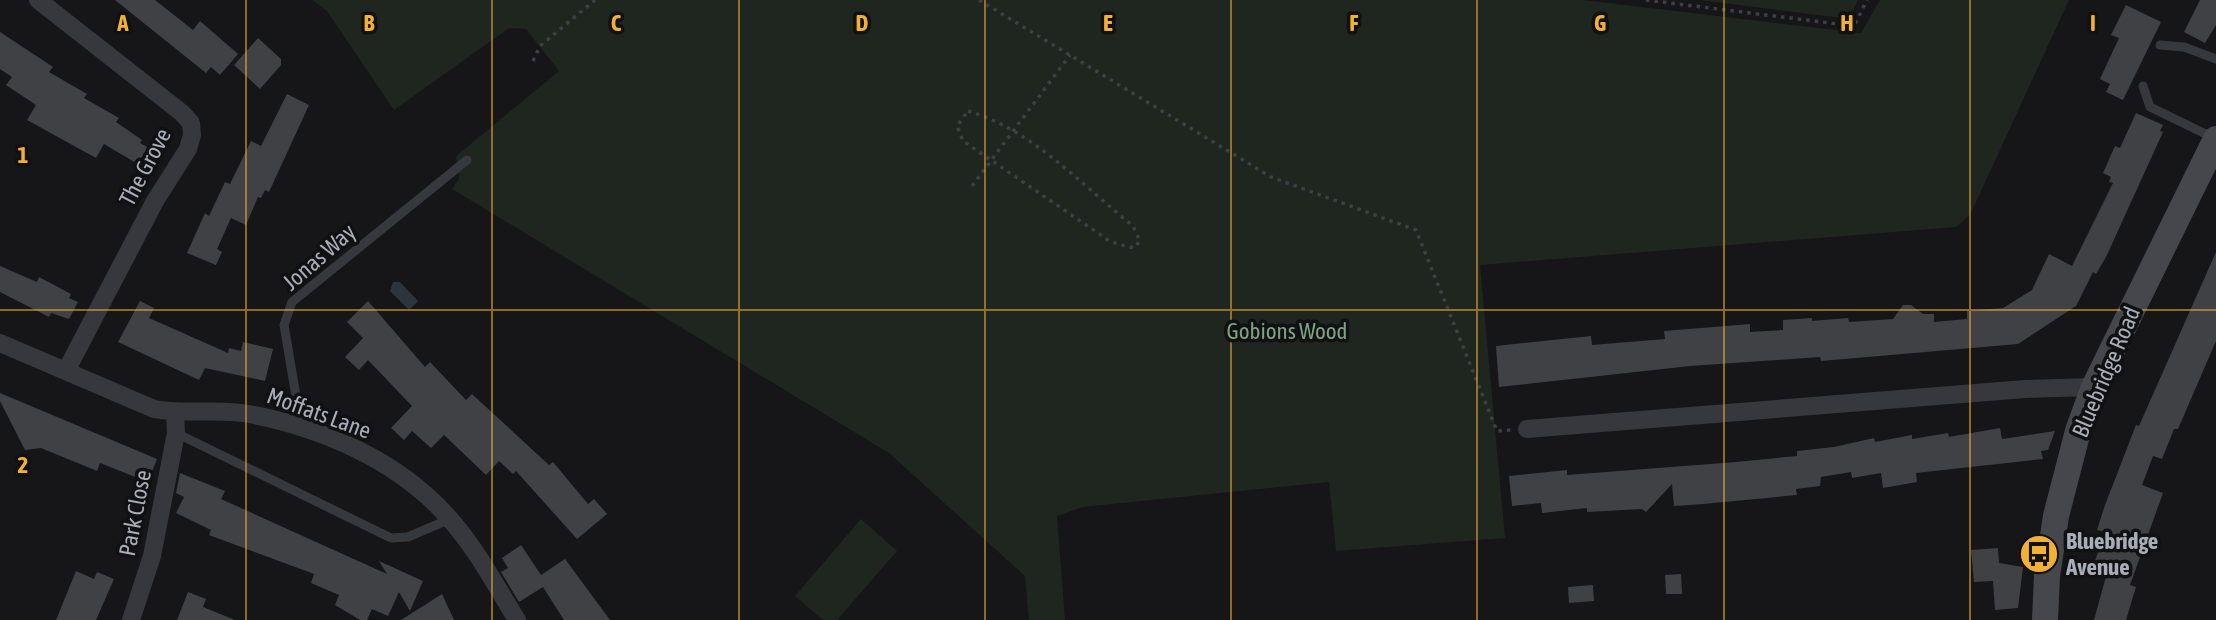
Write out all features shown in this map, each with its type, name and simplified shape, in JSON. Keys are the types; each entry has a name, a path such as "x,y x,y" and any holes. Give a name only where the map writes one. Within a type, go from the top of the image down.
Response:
{"street":[{"name":"The Grove","path":"38,0 182,113 191,123 192,135 188,149 155,201 66,371"},
{"name":"Bluebridge Road","path":"2045,620 2047,576 2056,516 2065,475 2094,387 2216,139"},
{"name":"Moffats Lane","path":"0,343 154,410 175,413 246,413 294,425 369,456 416,485 450,519 517,620"},
{"path":"1527,429 2025,389 2094,387"},
{"name":"Park Close","path":"131,620 152,556 176,433 175,413"}],"lane":[{"path":"2160,45 2184,47 2216,59"},
{"path":"2143,86 2150,107 2216,139"},
{"name":"Jonas Way","path":"294,425 297,402 284,325 292,302 467,160"},
{"path":"176,433 391,538 408,537 450,519"}],"path":[{"path":"534,61 540,46 595,0"},
{"path":"979,0 1271,177 1416,230 1497,431 1527,429"},
{"path":"1646,0 1854,26 1867,0"},
{"path":"972,186 1070,55"},
{"path":"968,111 992,118 1014,130 1133,226 1140,241 1135,248 1111,242 991,161 963,141 957,126 968,111"}],"green space":[{"name":"Gobions Wood","path":"312,0 1583,0 1861,33 1880,0 2069,0 1970,215 1956,227 1480,265 1505,538 1336,551 1329,482 1083,507 1057,516 1065,620 1029,620 1025,576 889,453 452,189 459,179 456,156 559,71 526,29 509,28 394,110 327,11"},
{"path":"1699,0 1858,0 1849,19"},
{"path":"861,519 897,551 837,620 823,620 795,596"}],"shaded area":[{"path":"393,282 400,282 418,301 409,310 390,291"}],"building":[{"path":"115,0 155,0 193,30 200,21 238,54 220,75 211,67 206,73"},
{"path":"2200,0 2216,0 2216,25 2205,43 2184,32"},
{"path":"2126,5 2161,22 2123,100 2106,92 2110,84 2100,79 2119,38 2111,35"},
{"path":"0,32 53,67 49,72 87,94 84,98 119,118 116,122 151,149 141,166 104,144 96,158 27,120 36,105 6,85 12,77 0,69"},
{"path":"258,38 281,59 281,65 260,89 234,65"},
{"path":"287,94 309,105 269,192 265,190 261,198 258,197 246,225 231,218 217,249 222,252 216,265 187,253 205,213 209,216 225,182 230,184 251,141 261,146"},
{"path":"2136,113 2163,125 2160,131 2163,132 2106,257 2096,274 2093,272 2076,306 2018,344 1821,361 1820,357 1690,366 1499,387 1496,346 1591,336 1592,345 1665,339 1664,331 1750,324 1750,332 1783,330 1783,320 1812,318 1812,321 1848,318 1849,322 1893,319 1903,305 1911,305 1923,314 1934,314 1934,322 1967,319 1967,311 2003,308 2032,290 2049,254 2072,266 2113,183 2109,182 2111,177 2103,173 2115,146 2120,148"},
{"path":"2216,252 2216,341 2178,429 2174,429 2162,459 2153,456 2142,485 2163,493 2130,585 2136,587 2126,620 2094,620 2107,573 2103,571 2105,564 2095,561 2105,532 2097,530 2105,505 2136,425 2139,426"},
{"path":"0,266 37,282 39,277 71,294 69,298 78,302 69,319 51,313 49,317 0,292"},
{"path":"140,301 154,308 149,318 228,353 229,348 241,351 243,342 273,349 265,381 205,368 199,380 118,342"},
{"path":"368,301 425,367 430,362 466,400 472,394 549,465 553,462 588,504 594,499 607,514 577,539 516,471 513,474 499,461 486,475 444,435 431,448 412,431 404,440 391,428 412,406 368,360 359,370 345,357 363,338 347,322"},
{"path":"0,393 157,459 148,482 100,463 97,471 41,448 25,450 0,401"},
{"path":"2000,428 2002,439 2055,431 2048,450 2041,451 2043,459 1916,473 1917,482 1883,488 1881,473 1852,478 1851,472 1821,477 1820,486 1796,489 1797,495 1674,506 1672,484 1646,512 1642,509 1587,512 1587,508 1542,513 1541,503 1512,506 1509,476 1567,470 1567,475 1736,462 1797,456 1797,451 1834,447 1874,438 1875,442 1912,435 1912,439 1948,433 1949,437"},
{"path":"180,473 225,491 221,499 387,574 379,561 423,581 410,611 399,592 388,616 372,609 367,620 360,620 335,605 339,595 311,583 314,574 209,535 211,530 176,513 184,497 176,493"},
{"path":"521,545 541,575 565,559 610,620 564,620 543,587 519,602 501,572 508,568 502,558"},
{"path":"1998,548 1999,563 2023,567 2018,608 1995,610 1993,581 1974,582 1971,550"},
{"path":"76,571 94,579 97,572 114,579 96,620 56,620"},
{"path":"1681,574 1682,594 1666,594 1665,575"},
{"path":"1593,585 1594,601 1569,603 1568,587"},
{"path":"188,592 206,599 203,607 235,620 177,620"},
{"path":"442,594 454,620 401,620"}],"place":[{"name":"Bluebridge Avenue","path":"2039,554"}]}
